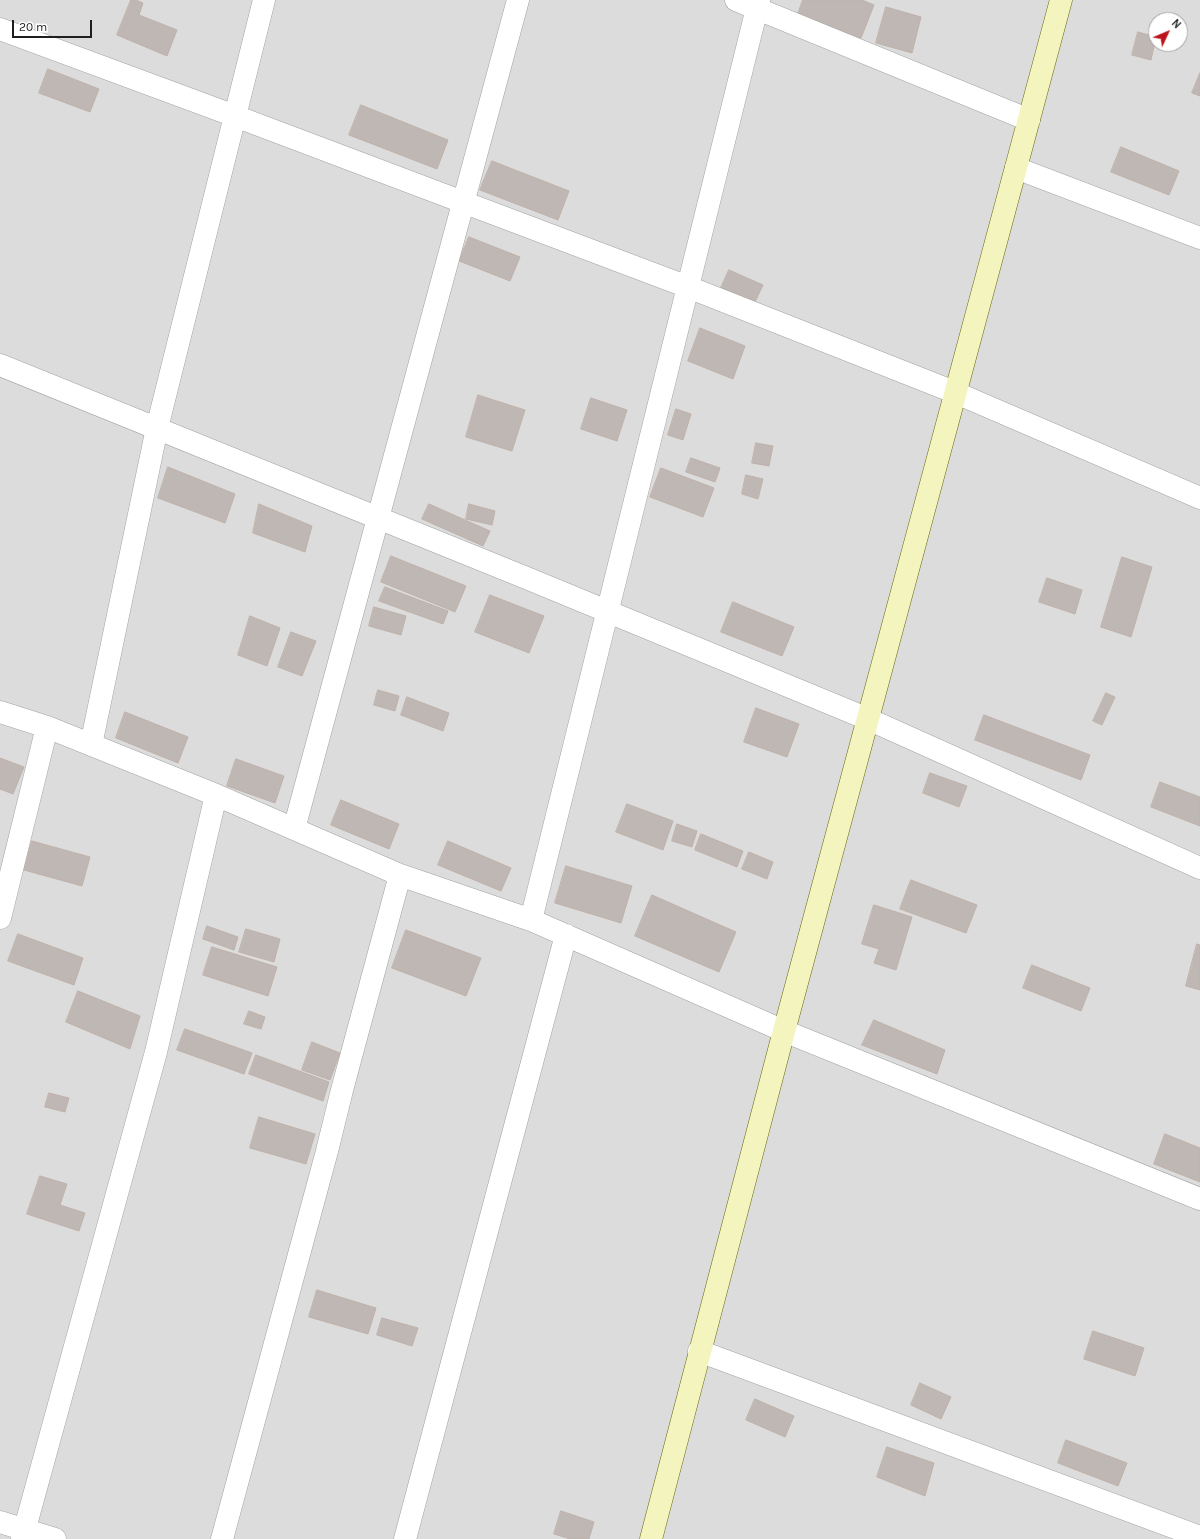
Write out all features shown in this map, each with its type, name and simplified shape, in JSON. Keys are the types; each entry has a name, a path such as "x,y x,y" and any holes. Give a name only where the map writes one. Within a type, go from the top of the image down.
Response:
{"street":[{"path":"91,745 157,428 264,0"},
{"path":"294,829 518,0"},
{"path":"736,0 758,4 1029,120"},
{"path":"651,1539 784,1031 1060,0"},
{"path":"531,920 758,4"},
{"path":"0,29 688,287 954,392 1200,498"},
{"path":"1016,168 1200,238"},
{"path":"0,365 608,611 868,719 1200,868"},
{"path":"0,712 47,726 216,795 400,875 531,920 784,1031 1200,1199"},
{"path":"0,918 47,726"},
{"path":"23,1534 156,1052 216,795"},
{"path":"222,1539 400,875"},
{"path":"405,1539 566,935"},
{"path":"699,1351 1200,1538"},
{"path":"0,1522 23,1534 55,1539"}],"shaded area":[{"path":"0,0 1200,0 1200,1539 0,1539"}],"building":[{"path":"131,0 136,0 143,3 139,15 177,30 167,56 117,35"},
{"path":"803,0 862,0 874,5 861,38 798,14"},
{"path":"886,7 921,17 912,53 876,43"},
{"path":"1138,32 1148,35 1148,52 1153,52 1151,60 1132,55"},
{"path":"48,69 99,89 90,112 39,93"},
{"path":"1200,73 1200,96 1192,93"},
{"path":"361,105 448,140 437,169 349,135"},
{"path":"1121,147 1179,171 1169,195 1111,172"},
{"path":"492,161 569,191 558,220 480,190"},
{"path":"469,237 520,257 510,281 459,261"},
{"path":"729,270 763,285 755,302 721,288"},
{"path":"700,328 745,346 733,379 688,361"},
{"path":"478,395 525,410 512,451 466,437"},
{"path":"591,398 627,410 617,441 581,429"},
{"path":"676,409 691,414 683,440 668,435"},
{"path":"756,443 773,446 769,466 752,463"},
{"path":"691,458 720,468 715,482 686,472"},
{"path":"168,467 235,494 225,523 158,498"},
{"path":"661,468 714,488 703,517 650,497"},
{"path":"746,475 763,479 758,499 742,494"},
{"path":"259,504 312,526 305,552 253,533"},
{"path":"429,504 490,531 483,546 422,519"},
{"path":"469,504 495,511 492,525 466,519"},
{"path":"391,556 466,586 455,612 381,582"},
{"path":"1122,557 1152,567 1131,637 1101,627"},
{"path":"1047,578 1082,590 1075,614 1039,602"},
{"path":"385,587 448,611 443,624 379,601"},
{"path":"490,595 544,616 529,653 475,632"},
{"path":"733,602 794,627 782,656 721,632"},
{"path":"374,607 406,616 401,635 369,626"},
{"path":"250,616 280,628 267,666 238,655"},
{"path":"291,632 316,641 302,676 278,667"},
{"path":"378,690 399,696 395,711 374,705"},
{"path":"1106,693 1115,697 1102,725 1093,721"},
{"path":"407,697 449,713 443,731 401,715"},
{"path":"756,708 799,724 787,757 744,742"},
{"path":"125,712 188,737 178,763 116,738"},
{"path":"984,715 1090,755 1081,780 975,740"},
{"path":"0,758 24,767 13,794 0,789"},
{"path":"236,759 284,776 275,803 227,786"},
{"path":"930,773 967,786 959,807 923,793"},
{"path":"1160,782 1200,797 1200,826 1151,807"},
{"path":"341,800 399,824 389,849 331,825"},
{"path":"627,804 673,821 663,850 616,832"},
{"path":"677,824 697,831 692,847 672,841"},
{"path":"701,834 743,851 737,867 695,850"},
{"path":"32,841 90,857 82,886 24,870"},
{"path":"448,841 511,868 501,891 438,865"},
{"path":"749,852 773,862 767,879 742,869"},
{"path":"566,866 632,886 621,923 555,903"},
{"path":"911,880 977,905 966,933 900,909"},
{"path":"652,895 736,932 719,972 635,936"},
{"path":"874,905 912,917 896,970 874,963 879,949 862,944"},
{"path":"207,926 238,937 234,950 203,939"},
{"path":"246,929 280,939 274,962 239,952"},
{"path":"406,930 481,958 466,996 392,968"},
{"path":"18,934 83,958 74,985 8,961"},
{"path":"1197,944 1200,945 1200,990 1186,986"},
{"path":"212,947 277,967 268,996 203,975"},
{"path":"1032,965 1090,988 1081,1011 1023,988"},
{"path":"78,991 140,1016 130,1049 66,1022"},
{"path":"249,1011 265,1017 261,1029 244,1024"},
{"path":"874,1020 945,1050 937,1074 862,1045"},
{"path":"185,1029 252,1053 244,1074 177,1050"},
{"path":"312,1042 340,1053 330,1080 302,1070"},
{"path":"256,1055 329,1082 323,1101 249,1074"},
{"path":"49,1093 69,1098 65,1112 45,1107"},
{"path":"259,1117 315,1134 306,1164 250,1148"},
{"path":"1165,1134 1200,1148 1200,1182 1154,1164"},
{"path":"40,1176 67,1184 60,1205 85,1213 79,1231 27,1214"},
{"path":"317,1290 376,1308 368,1334 309,1317"},
{"path":"382,1318 418,1328 412,1346 377,1335"},
{"path":"1093,1331 1144,1348 1135,1376 1084,1359"},
{"path":"920,1383 951,1397 941,1419 911,1405"},
{"path":"755,1399 794,1416 785,1437 746,1420"},
{"path":"1066,1440 1127,1463 1118,1486 1058,1463"},
{"path":"887,1447 934,1463 925,1496 877,1477"},
{"path":"561,1511 594,1522 589,1539 570,1539 554,1534"}]}
